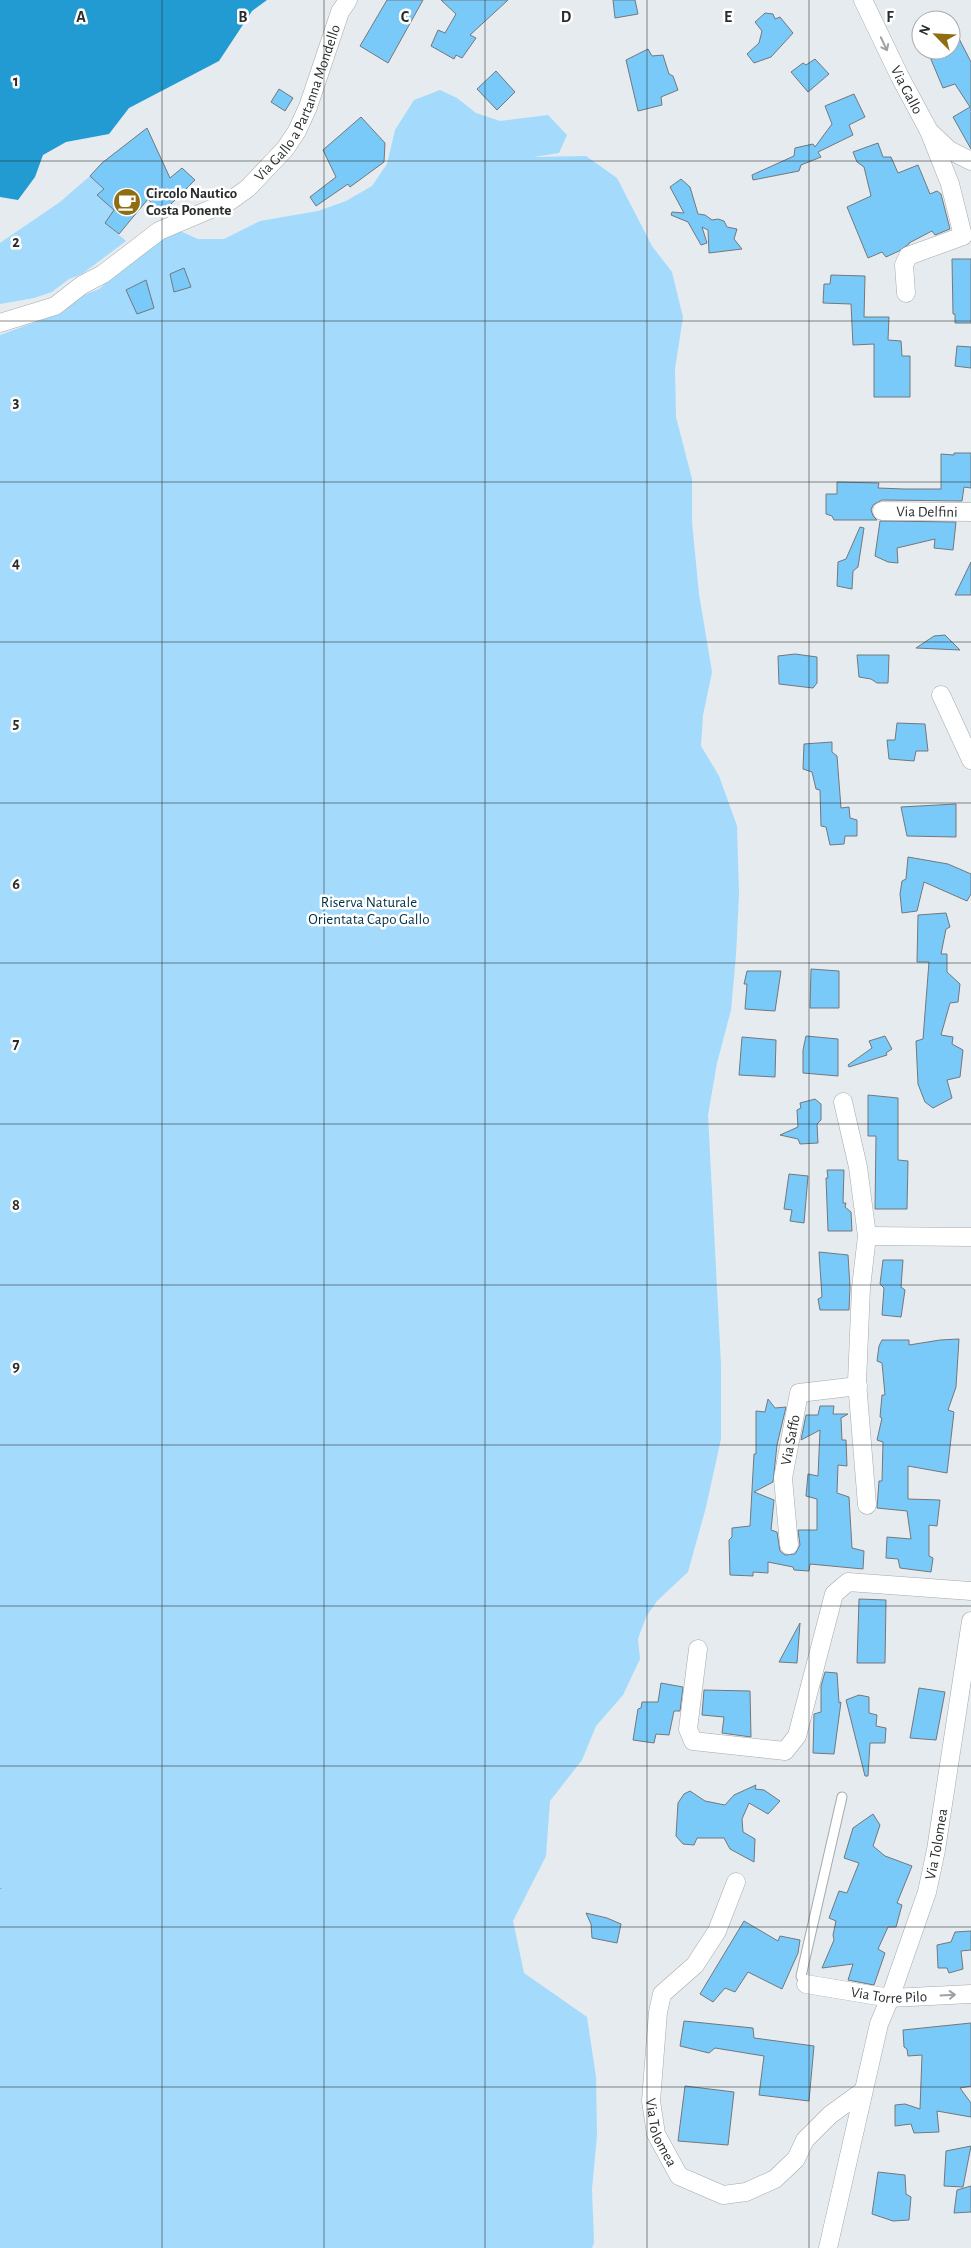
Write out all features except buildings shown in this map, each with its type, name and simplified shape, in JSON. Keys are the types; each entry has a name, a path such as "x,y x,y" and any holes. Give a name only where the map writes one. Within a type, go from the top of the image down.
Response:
{"street":[{"name":"Via Gallo a Partanna Mondello","path":"0,323 55,306 82,285 103,274 159,231 230,201 248,188 285,149 296,131 308,107 340,12 348,0"},
{"name":"Via Gallo","path":"864,0 900,77 929,131 949,150 971,161"},
{"path":"906,293 904,266 908,256 963,236 953,193 929,131"},
{"name":"Via Delfini","path":"882,511 971,512"},
{"path":"940,695 971,760"},
{"path":"843,1102 858,1167 868,1236 861,1288 858,1386 867,1505"},
{"path":"868,1236 971,1237"},
{"name":"Via Saffo","path":"789,1545 783,1478 799,1393 858,1386"},
{"path":"698,1649 688,1729 693,1740 785,1751 797,1736 834,1594 848,1582 971,1592"},
{"name":"Via Tolomea","path":"828,2248 879,2024 927,1892 971,1620"},
{"name":"Via Tolomea","path":"736,1882 717,1931 695,1965 662,1994 651,2101 656,2134 680,2176 723,2195 746,2192 775,2179 796,2159 805,2140 830,2115 863,2091"},
{"name":"Via Torre Pilo","path":"806,1984 890,1998 971,1994"}],"lane":[{"path":"806,1984 801,1976 842,1797"}],"green space":[{"name":"Riserva Naturale Orientata Capo Gallo","path":"440,90 457,98 476,113 500,121 548,115 567,135 559,153 533,157 586,156 617,178 652,246 672,272 683,317 675,369 676,417 692,479 692,522 699,594 712,672 703,715 701,746 719,776 737,826 739,894 731,1010 717,1063 708,1115 721,1365 721,1439 706,1507 688,1572 657,1601 646,1617 638,1639 640,1659 623,1695 596,1726 582,1760 550,1801 546,1856 513,1921 524,1973 587,2017 596,2077 597,2135 592,2189 594,2243 592,2248 0,2248 0,335 63,312 82,296 99,289 137,256 163,238 180,231 198,239 224,239 260,221 318,211 346,201 372,186 387,164 395,130 414,100"},
{"path":"90,176 104,189 114,210 105,223 126,241 82,274 69,279 52,292 34,298 0,304 0,243 60,202"}],"water":[{"path":"0,0 267,0 252,11 219,61 129,108 109,134 66,142 43,155 35,177 18,200 0,197"}],"place":[{"name":"Circolo Nautico Costa Ponente","path":"127,202"}]}
